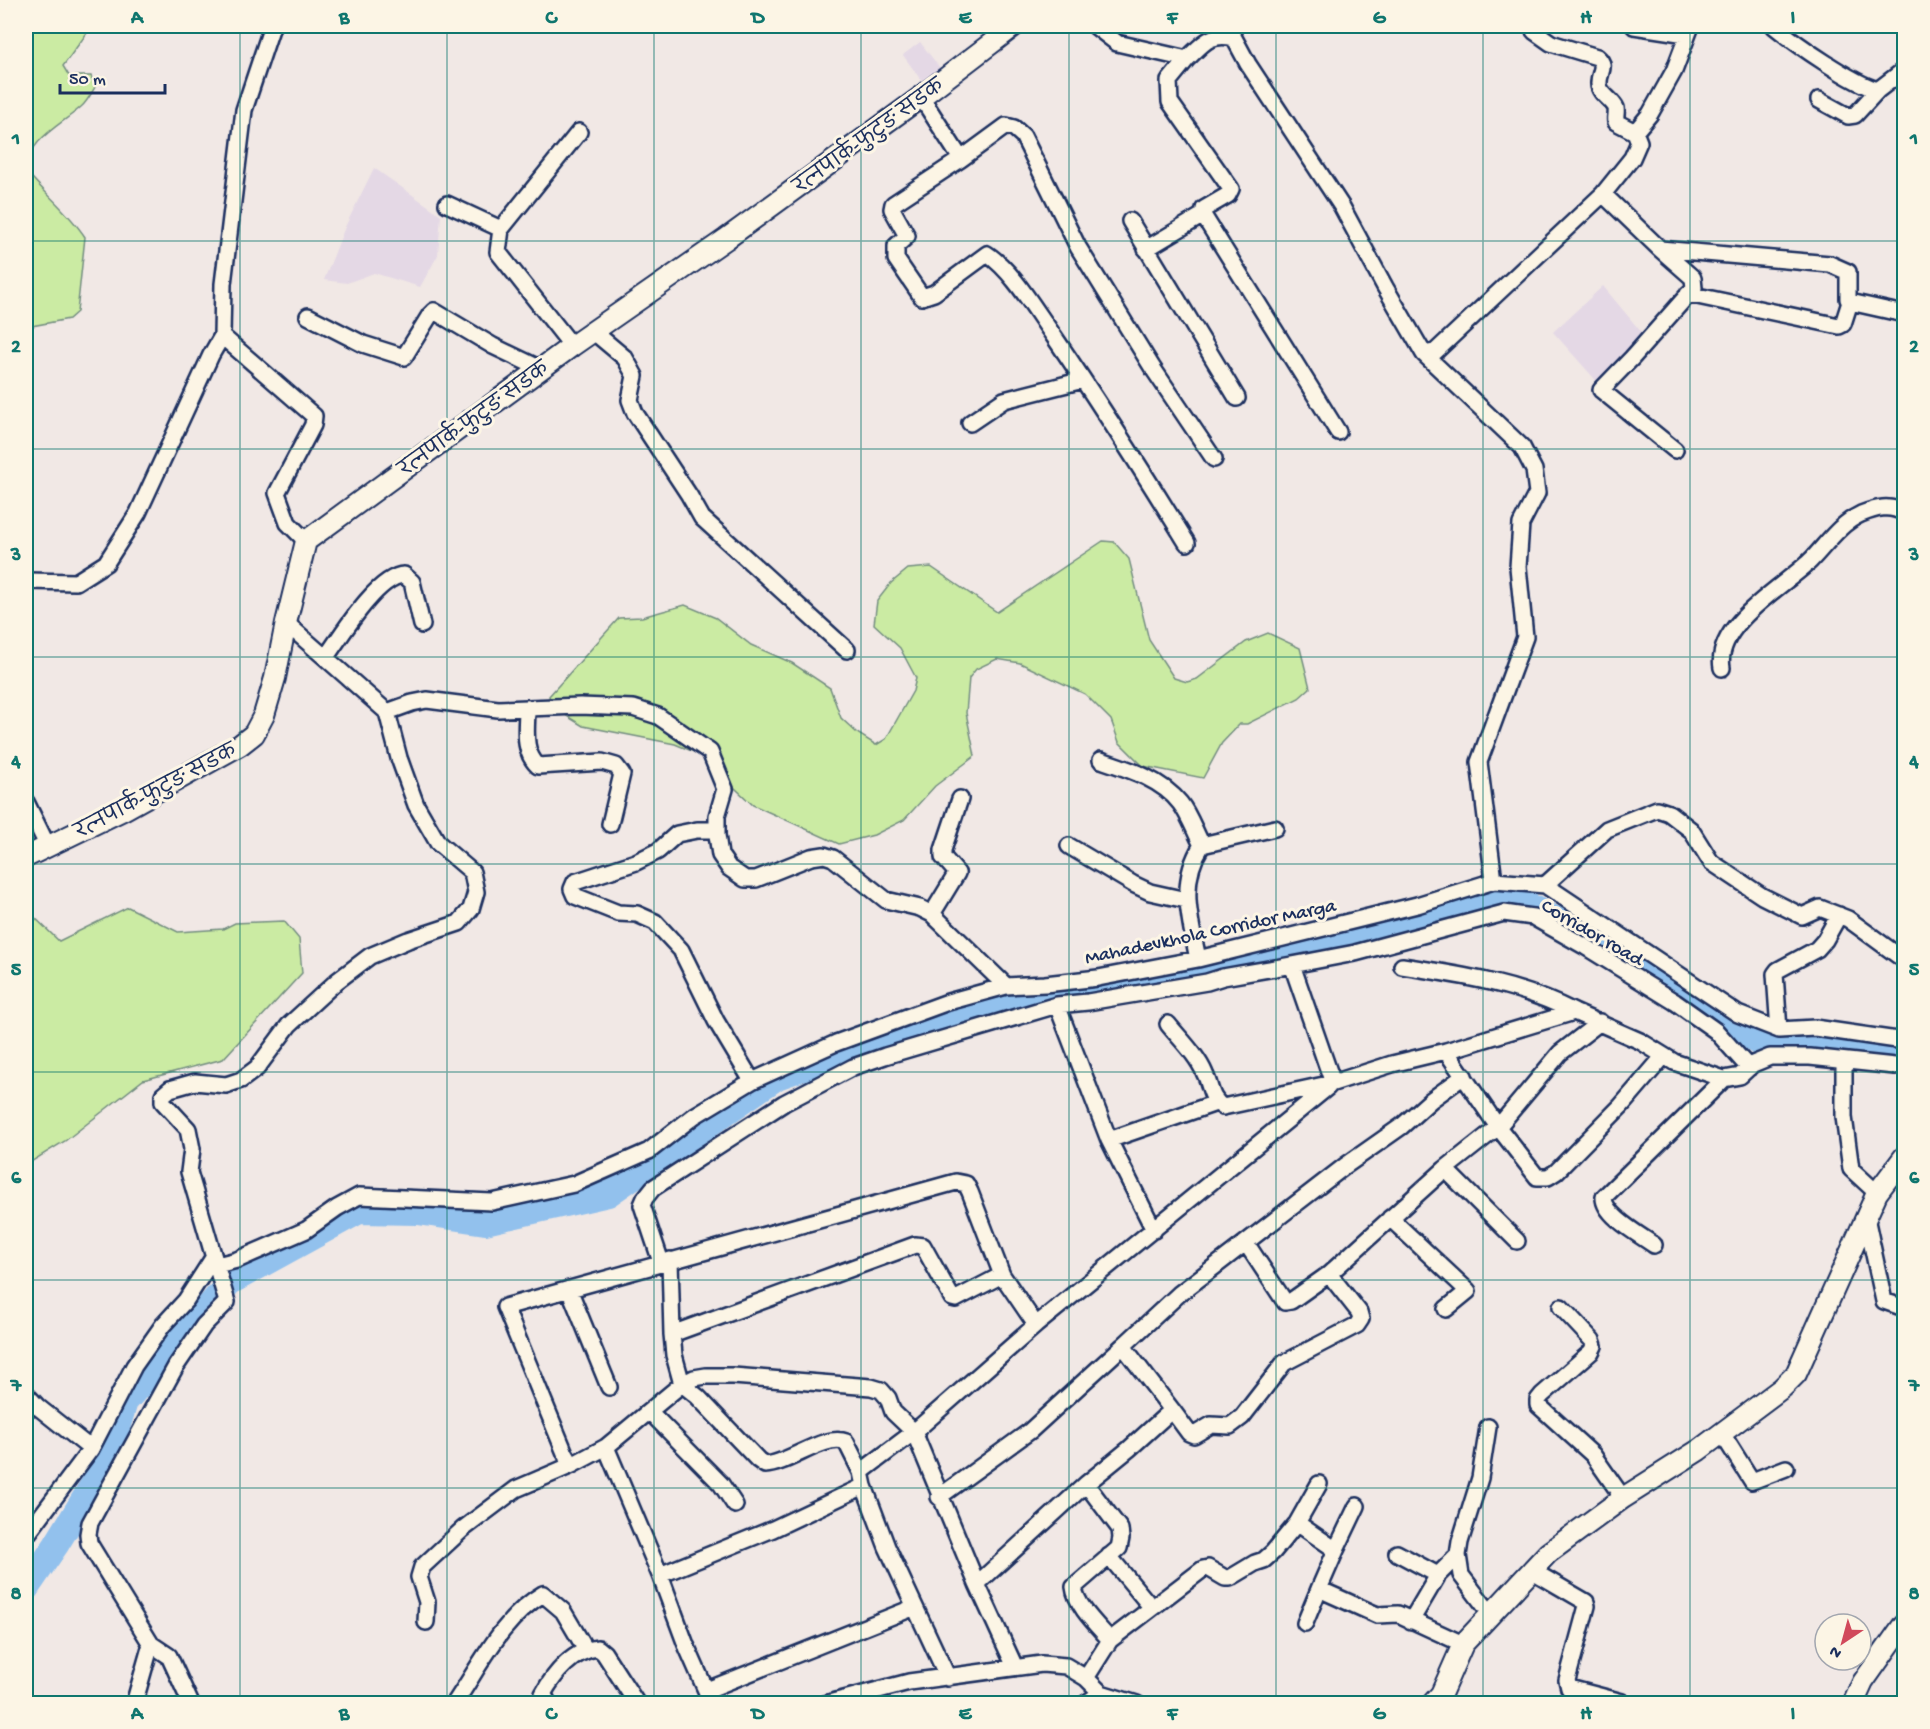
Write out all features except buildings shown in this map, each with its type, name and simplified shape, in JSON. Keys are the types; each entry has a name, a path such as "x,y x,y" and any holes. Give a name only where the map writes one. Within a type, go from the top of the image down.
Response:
{"street":[{"path":"26,581 76,582 106,563 138,513 222,336 223,284 244,110 272,26"},
{"name":"रत्नपार्क-फुटुङ सडक","path":"26,857 123,810 240,745 254,734 264,715 275,678 306,541 572,346 735,233 1014,26"},
{"path":"1095,26 1117,43 1187,58"},
{"path":"1635,26 1688,30 1674,71 1650,114 1635,132"},
{"path":"1774,26 1856,81 1868,88 1878,90"},
{"path":"1424,354 1435,352 1603,194 1632,158 1639,142 1635,132 1616,122 1615,108 1601,90 1599,84 1602,61 1597,57 1551,43 1534,31"},
{"path":"1146,249 1203,214 1204,209 1228,195 1231,189 1170,102 1168,86 1169,81 1187,58 1210,38 1223,35 1233,38 1342,207 1424,354 1522,447 1534,470 1537,493 1521,524 1518,567 1525,637 1479,762 1494,881"},
{"path":"1819,100 1848,116 1855,115 1878,90 1905,70"},
{"path":"921,97 961,159"},
{"path":"1187,543 1114,425 1022,291 995,259 987,254 934,293 922,297 896,259 896,246 907,236 892,210 893,204 1006,126 1014,128 1023,136 1078,247 1152,367 1214,459"},
{"path":"572,346 498,252 501,229 579,132"},
{"path":"1603,194 1693,278 1694,288 1632,358 1601,389 1675,450"},
{"path":"447,204 501,229"},
{"path":"1203,214 1338,432"},
{"path":"1130,221 1237,398"},
{"path":"1660,249 1830,264 1848,272 1850,302 1843,324 1839,326 1688,294"},
{"path":"1850,302 1905,314"},
{"path":"308,316 363,344 404,357 434,311 493,346 541,369"},
{"path":"594,332 625,358 635,376 630,400 635,413 702,518 847,650"},
{"path":"222,336 314,416 314,425 277,494 288,523 306,541"},
{"path":"970,423 1004,400 1083,380"},
{"path":"1722,668 1720,657 1724,645 1736,626 1752,609 1800,571 1840,528 1859,515 1885,506 1905,513"},
{"path":"326,657 371,595 398,575 404,575 412,582 422,625"},
{"path":"191,1704 169,1656 151,1644 89,1543 88,1533 90,1523 176,1366 204,1325 227,1302 189,1172 192,1149 188,1129 163,1102 164,1095 170,1089 195,1083 226,1085 240,1080 257,1068 289,1025 337,981 370,956 459,923 471,909 476,891 471,872 438,843 416,805 399,758 387,712 286,623"},
{"path":"387,712 427,700 498,709 580,706 633,708 658,716 710,752 725,789 717,816 717,830 720,855 729,868 745,879 756,879 811,857 824,855 833,858 886,900 920,908 932,914 1006,986"},
{"path":"527,708 527,750 530,759 538,766 602,762 616,766 622,774 610,825"},
{"path":"1101,760 1137,773 1181,803 1202,845"},
{"path":"932,914 957,873 943,857 943,850 960,799"},
{"path":"26,802 48,847"},
{"path":"1545,885 1607,828 1657,809 1669,813 1691,830 1711,862 1762,896 1802,916 1820,908 1848,919 1905,960"},
{"path":"1198,959 1186,900 1188,880 1196,854 1202,845 1275,828"},
{"path":"717,830 698,830 677,834 658,851 636,862 575,882 572,889 574,896 583,900 618,913 637,914 655,922 681,950 716,1021 752,1081"},
{"path":"1069,846 1150,892 1186,900"},
{"name":"Mahadevkhola Corridor Marga","path":"215,1262 237,1260 306,1230 358,1196 492,1202 574,1184 649,1151 694,1116 752,1081 836,1042 948,1002 1006,986 1098,978 1198,959 1417,905 1494,881 1545,885 1738,1014 1779,1030 1815,1028 1905,1041"},
{"name":"Corridor road","path":"682,1384 674,1355 665,1261 642,1205 645,1197 653,1188 784,1103 853,1068 885,1056 1057,1005 1088,1002 1355,953 1504,913 1533,917 1675,1002 1716,1031 1749,1068"},
{"path":"1779,1030 1775,974 1778,970 1817,949 1825,940 1839,915"},
{"path":"1292,965 1333,1083"},
{"path":"1402,966 1478,978 1549,999 1640,1041 1664,1057 1716,1076 1740,1076 1749,1068 1770,1057 1810,1057 1905,1067"},
{"path":"1057,1005 1109,1140 1154,1230"},
{"path":"1167,1023 1200,1064 1216,1103 1222,1107 1333,1083 1574,1012"},
{"path":"1246,1243 1285,1302 1292,1301 1329,1274 1445,1169 1498,1127 1560,1053 1600,1022"},
{"path":"1446,1051 1498,1127 1537,1177 1548,1177 1556,1172 1621,1106 1664,1057"},
{"path":"1844,1061 1844,1117 1851,1169 1877,1193"},
{"path":"939,1497 1030,1431 1179,1294 1464,1076"},
{"path":"1654,1245 1613,1215 1604,1203 1604,1197 1716,1076"},
{"path":"660,1575 773,1529 862,1479 1036,1325 1333,1083"},
{"path":"1109,1140 1216,1103"},
{"path":"1432,1704 1441,1694 1463,1644 1548,1553 1623,1498 1699,1450 1782,1388 1796,1374 1877,1193 1905,1157"},
{"path":"1445,1169 1517,1241"},
{"path":"572,1465 505,1307 956,1182 966,1184 1002,1275 1036,1325"},
{"path":"1866,1217 1884,1301 1905,1308"},
{"path":"1390,1218 1468,1291 1446,1309"},
{"path":"672,1334 915,1245 923,1246 952,1298 956,1299 1002,1275"},
{"path":"26,1536 39,1515 91,1449 134,1366 215,1262"},
{"path":"1123,1346 1189,1433 1194,1435 1211,1425 1230,1426 1242,1417 1284,1363 1357,1325 1361,1319 1359,1312 1329,1274"},
{"path":"569,1289 609,1387"},
{"path":"1561,1307 1592,1340 1594,1346 1591,1352 1542,1395 1538,1405 1593,1455 1623,1498"},
{"path":"426,1622 427,1602 419,1577 422,1567 463,1529 516,1489 572,1465 606,1447 682,1384 694,1378 706,1376 733,1376 872,1387 881,1390 888,1398 893,1412 914,1432 976,1584 1015,1667"},
{"path":"682,1384 698,1397 765,1465 787,1460 834,1439 846,1442 887,1547 948,1678"},
{"path":"26,1394 38,1407 91,1449"},
{"path":"976,1584 1172,1410"},
{"path":"650,1412 721,1484 735,1505"},
{"path":"1488,1426 1480,1478 1458,1555 1461,1575 1490,1613"},
{"path":"1721,1432 1752,1481 1786,1468"},
{"path":"606,1447 660,1575 686,1645 710,1697 915,1606"},
{"path":"1086,1484 1120,1529 1121,1538 1119,1548 1074,1587 1075,1594 1090,1617 1110,1640"},
{"path":"1086,1678 1110,1640 1203,1569 1208,1568 1222,1577 1230,1578 1264,1560 1297,1523 1319,1484"},
{"path":"1305,1623 1357,1506"},
{"path":"1297,1523 1336,1550"},
{"path":"1397,1553 1438,1575"},
{"path":"1411,1621 1438,1575 1458,1555"},
{"path":"1109,1556 1152,1608"},
{"path":"1531,1570 1587,1602 1567,1680 1569,1688 1622,1702"},
{"path":"1319,1589 1370,1613 1398,1614 1463,1644"},
{"path":"454,1704 500,1634 529,1602 543,1594 563,1611 586,1650"},
{"path":"1853,1704 1863,1682 1905,1624"},
{"path":"134,1704 151,1644"},
{"path":"543,1700 552,1679 559,1671 586,1650 598,1648 604,1653 637,1704"},
{"path":"825,1704 909,1682 1042,1664 1066,1666 1086,1678 1101,1693 1137,1704"},
{"path":"1085,1704 1101,1693"}],"shaded area":[{"path":"920,42 943,72 926,87 903,55"},
{"path":"374,168 441,215 438,255 420,287 374,273 347,283 324,280 345,227"},
{"path":"1603,286 1647,339 1601,386 1553,332"}],"green space":[{"path":"26,26 92,26 63,66 69,76 91,76 95,87 83,105 46,134 32,150 26,171"},
{"path":"26,171 72,219 85,237 77,312 69,319 26,327"},
{"path":"1103,541 1114,542 1129,559 1149,640 1174,678 1187,682 1197,679 1246,642 1268,633 1300,648 1310,688 1299,698 1247,724 1240,724 1222,743 1203,778 1143,766 1119,742 1111,720 1085,694 1020,663 997,659 976,669 969,678 966,713 975,756 935,786 904,820 874,835 839,844 753,805 699,754 675,744 583,726 552,707 549,696 619,618 642,617 685,605 716,618 751,645 792,663 830,688 841,718 857,733 876,745 886,739 913,691 916,678 900,648 874,624 877,601 891,583 908,569 931,567 997,612"},
{"path":"128,907 178,932 223,929 235,923 284,921 299,939 302,973 223,1059 143,1080 65,1141 26,1165 26,909 59,941"}],"waterway":[{"path":"26,1589 106,1463 125,1402 230,1282 359,1211 418,1212 485,1222 608,1194 777,1077 1001,999 1031,1000 1284,955 1369,935 1419,916 1514,898 1603,944 1688,994 1762,1045 1904,1056"}]}
